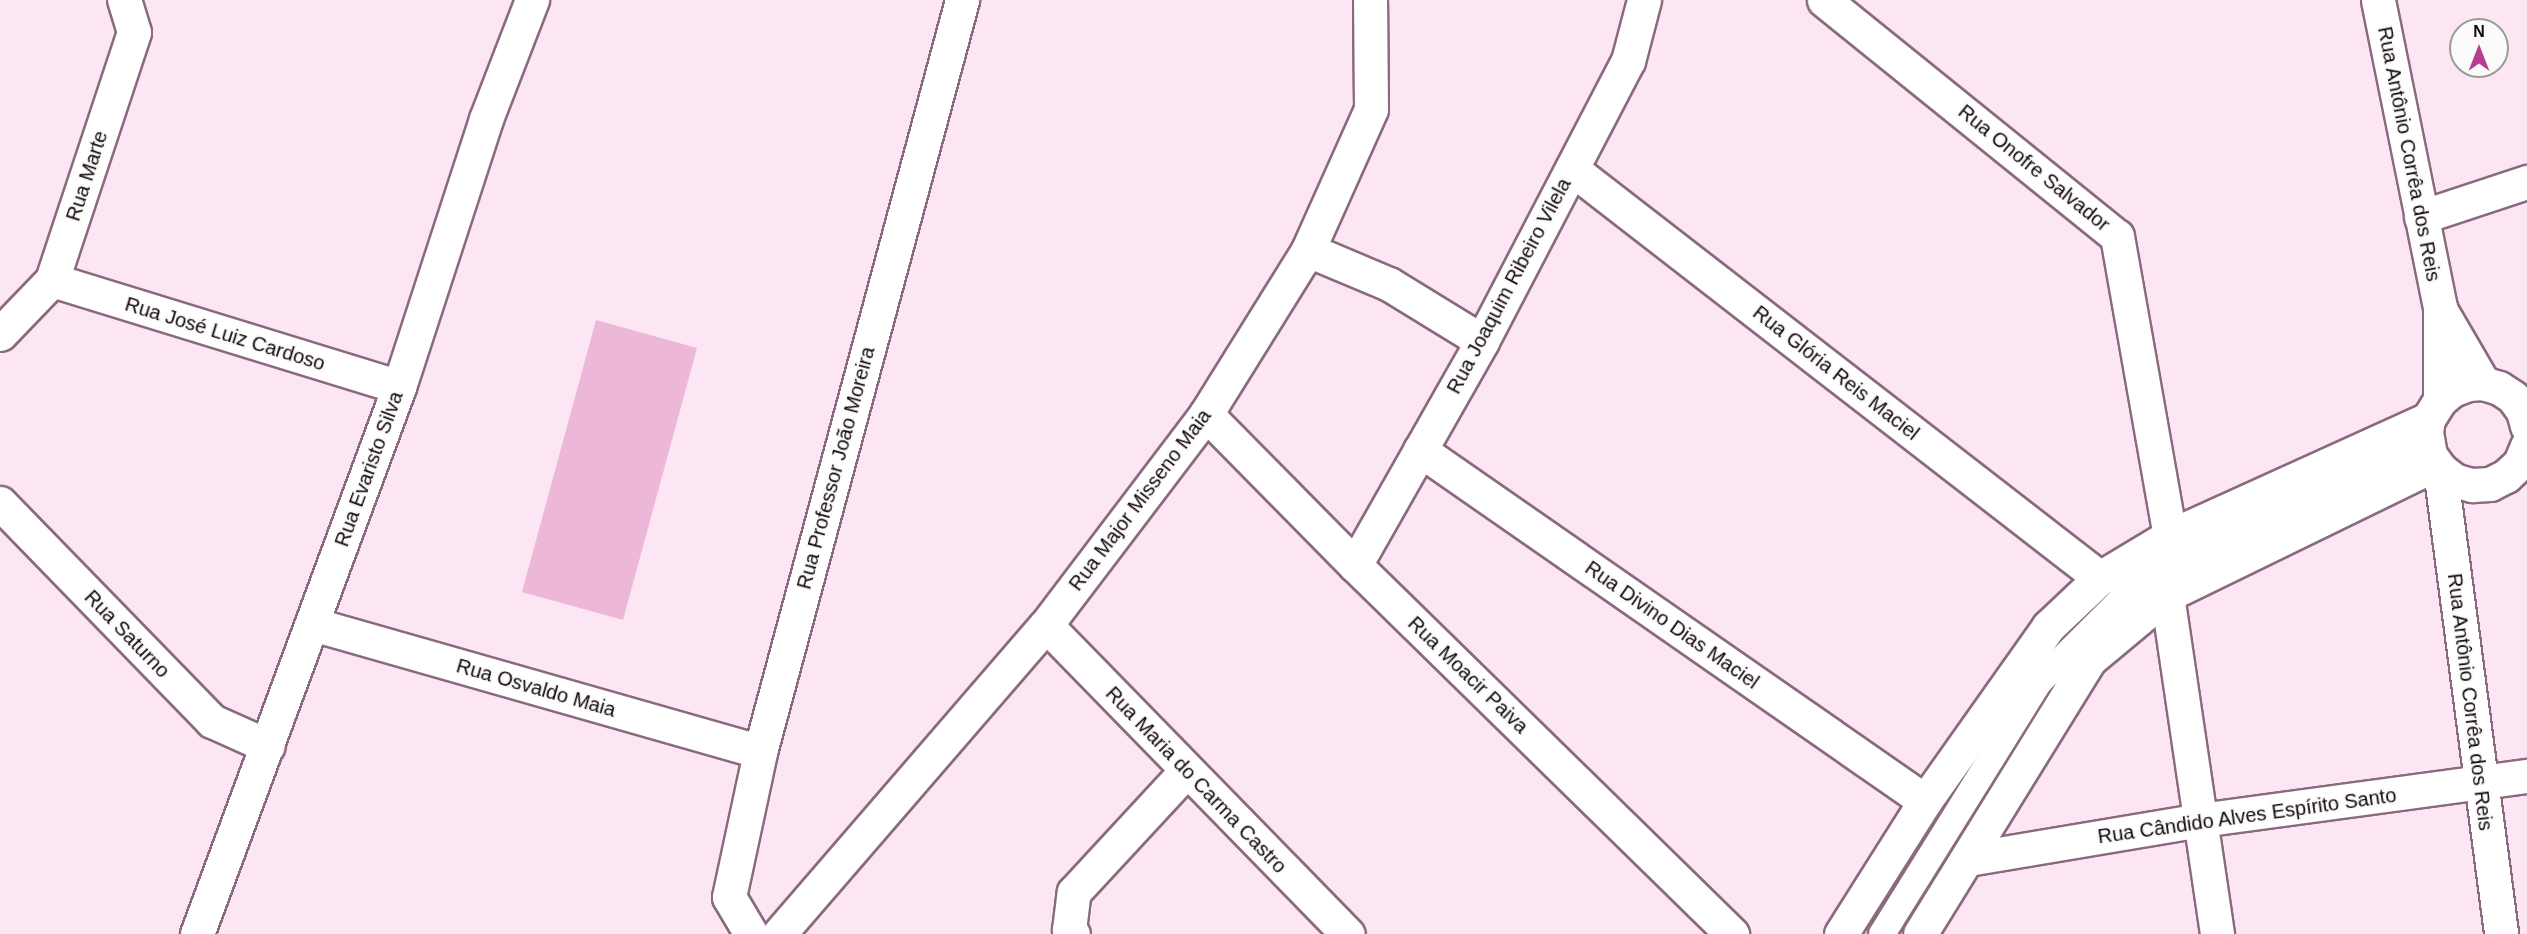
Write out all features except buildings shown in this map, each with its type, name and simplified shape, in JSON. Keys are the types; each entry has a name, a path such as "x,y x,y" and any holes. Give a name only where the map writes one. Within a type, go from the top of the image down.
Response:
{"street":[{"name":"Rua Marte","path":"0,334 52,280 134,32 124,0"},
{"name":"Rua Evaristo Silva","path":"197,934 399,387 486,119 532,0"},
{"name":"Rua Professor João Moreira","path":"751,934 729,897 759,752 962,0"},
{"name":"Rua Major Misseno Maia","path":"779,934 1046,625 1206,414 1308,249 1371,109 1370,0"},
{"name":"Rua Joaquim Ribeiro Vilela","path":"1355,565 1482,341 1628,61 1644,0"},
{"name":"Rua Onofre Salvador","path":"1824,0 2118,236 2170,536"},
{"name":"Rua Antônio Corrêa dos Reis","path":"2378,0 2440,307 2434,439 2501,934"},
{"name":"Rua Glória Reis Maciel","path":"1572,169 2100,578"},
{"path":"2421,217 2527,182"},
{"path":"1308,249 1389,284 1482,341"},
{"name":"Rua José Luiz Cardoso","path":"52,280 399,387"},
{"name":"Rua Antônio Corrêa dos Reis","path":"2440,307 2503,383 2526,416"},
{"path":"1920,934 2089,660 2167,595 2434,439 2452,390 2468,384 2503,383"},
{"name":"Rua Moacir Paiva","path":"1206,414 1355,565 1732,934"},
{"path":"1841,934 1925,801 2048,627 2100,578 2170,536 2434,439"},
{"path":"2434,439 2454,480 2472,485 2490,484 2506,476 2525,461"},
{"path":"1882,934 2039,682 2143,578 2434,439"},
{"name":"Rua Divino Dias Maciel","path":"1420,450 1925,801"},
{"name":"Rua Saturno","path":"0,503 212,721 268,746"},
{"path":"2167,595 2217,934"},
{"name":"Rua Osvaldo Maia","path":"312,624 759,752"},
{"name":"Rua Maria do Carma Castro","path":"1046,625 1186,771 1348,934"},
{"path":"1073,934 1069,930 1074,892 1186,771"},
{"name":"Rua Cândido Alves Espírito Santo","path":"1968,859 2201,820 2527,776"}],"shaded area":[{"path":"596,320 697,348 623,620 522,592"}]}
